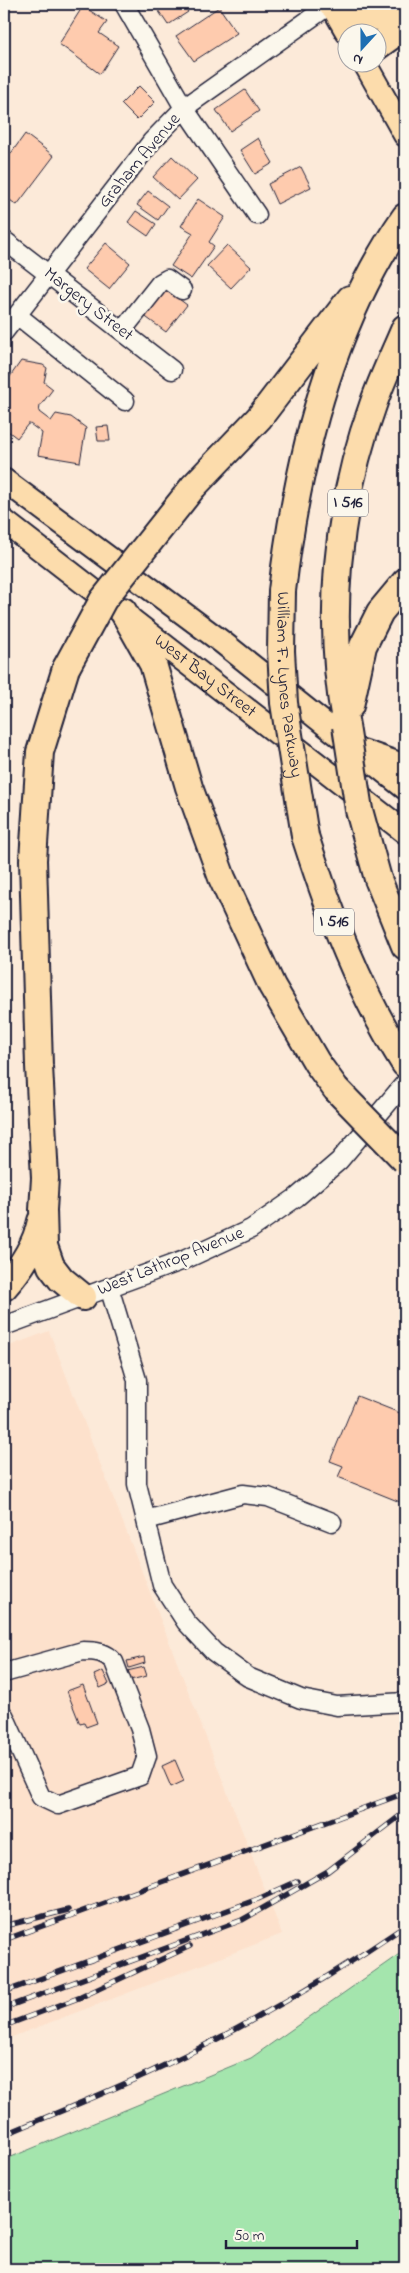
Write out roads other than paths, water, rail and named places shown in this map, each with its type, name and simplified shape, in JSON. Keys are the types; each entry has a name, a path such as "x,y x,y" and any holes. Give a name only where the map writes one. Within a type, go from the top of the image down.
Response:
{"highway":[{"path":"331,4 357,14 378,18 405,14"},
{"path":"386,40 405,26"},
{"name":"William F. Lynes Parkway","path":"399,226 374,269 334,358 309,438 296,492 282,591 281,651 284,703 305,836 342,944 371,1004 405,1064"},
{"path":"83,1298 61,1279 51,1266 44,1246 43,1210 45,1178 39,1066 33,860 40,752 66,668 103,600 194,487 259,418 374,269"},
{"name":"I 516","path":"346,685 336,597 350,493 356,461 372,407 405,328"},
{"path":"405,582 380,612 346,685 346,726 360,810 378,879 405,946"},
{"path":"123,611 153,664 189,787 222,878 272,986 316,1063 336,1089 405,1160"},
{"path":"362,753 405,768"},
{"path":"4,1287 27,1255 38,1234 43,1210"}],"main road":[{"path":"331,4 341,22"},
{"path":"370,72 405,135"},
{"name":"West Bay Street","path":"4,480 222,642 405,788"},
{"name":"West Bay Street","path":"4,521 123,611 405,832"}],"street":[{"path":"124,4 184,108 257,215"},
{"name":"Graham Avenue","path":"4,332 152,141 184,108 331,4"},
{"name":"Margery Street","path":"4,240 172,370"},
{"path":"122,332 160,283 167,279 182,290"},
{"path":"17,315 125,401"},
{"name":"West Lathrop Avenue","path":"4,1326 184,1260 251,1229 297,1197 339,1161 405,1083"},
{"path":"109,1287 137,1380 137,1484 162,1585 186,1622 214,1652 248,1677 301,1699 337,1706 405,1702"},
{"path":"146,1520 243,1494 268,1498 332,1522"},
{"path":"4,1673 83,1651 96,1651 108,1655 114,1662 140,1729 147,1756 140,1776 58,1804 41,1797 4,1715"}],"railway":[{"path":"4,1940 405,1793"},
{"path":"4,2008 242,1920 328,1871 405,1812"},
{"path":"4,1992 258,1899 298,1881"},
{"path":"4,1926 68,1910"},
{"path":"4,2135 93,2098 213,2041 343,1967 405,1926"},
{"path":"4,2026 81,1997 190,1946"}]}
